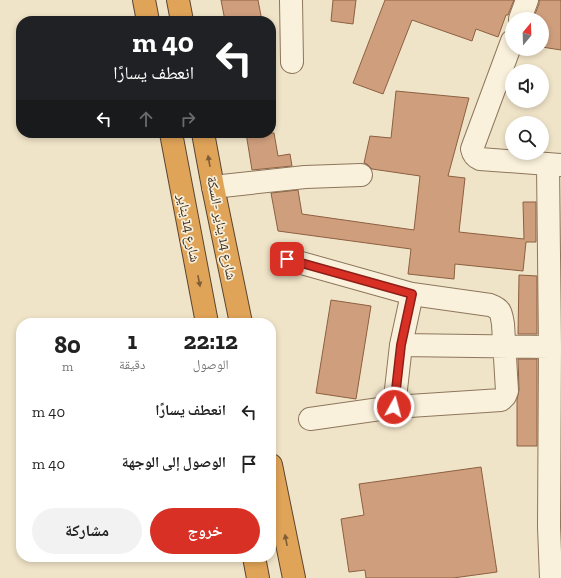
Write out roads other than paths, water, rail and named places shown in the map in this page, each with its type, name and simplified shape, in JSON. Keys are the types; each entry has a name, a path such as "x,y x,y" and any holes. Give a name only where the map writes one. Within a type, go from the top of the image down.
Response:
{"highway":[{"path":"144,0 147,16"},
{"path":"178,0 181,16"},
{"name":"شارع 14 يناير","path":"172,138 206,318"},
{"name":"شارع 14 يناير -السكة","path":"204,138 240,318"},
{"path":"276,490 294,578"},
{"path":"255,562 258,578"}],"street":[{"path":"292,0 292,62"},
{"path":"523,12 527,0"},
{"path":"506,56 472,149 474,155 480,158 554,165 555,527 551,578"},
{"path":"213,187 305,177 361,175"},
{"path":"287,259 412,294 490,305 498,308 503,324 507,391 501,400 394,407 310,419"},
{"path":"394,407 401,345 412,294"},
{"path":"401,345 505,347 554,357"}]}
